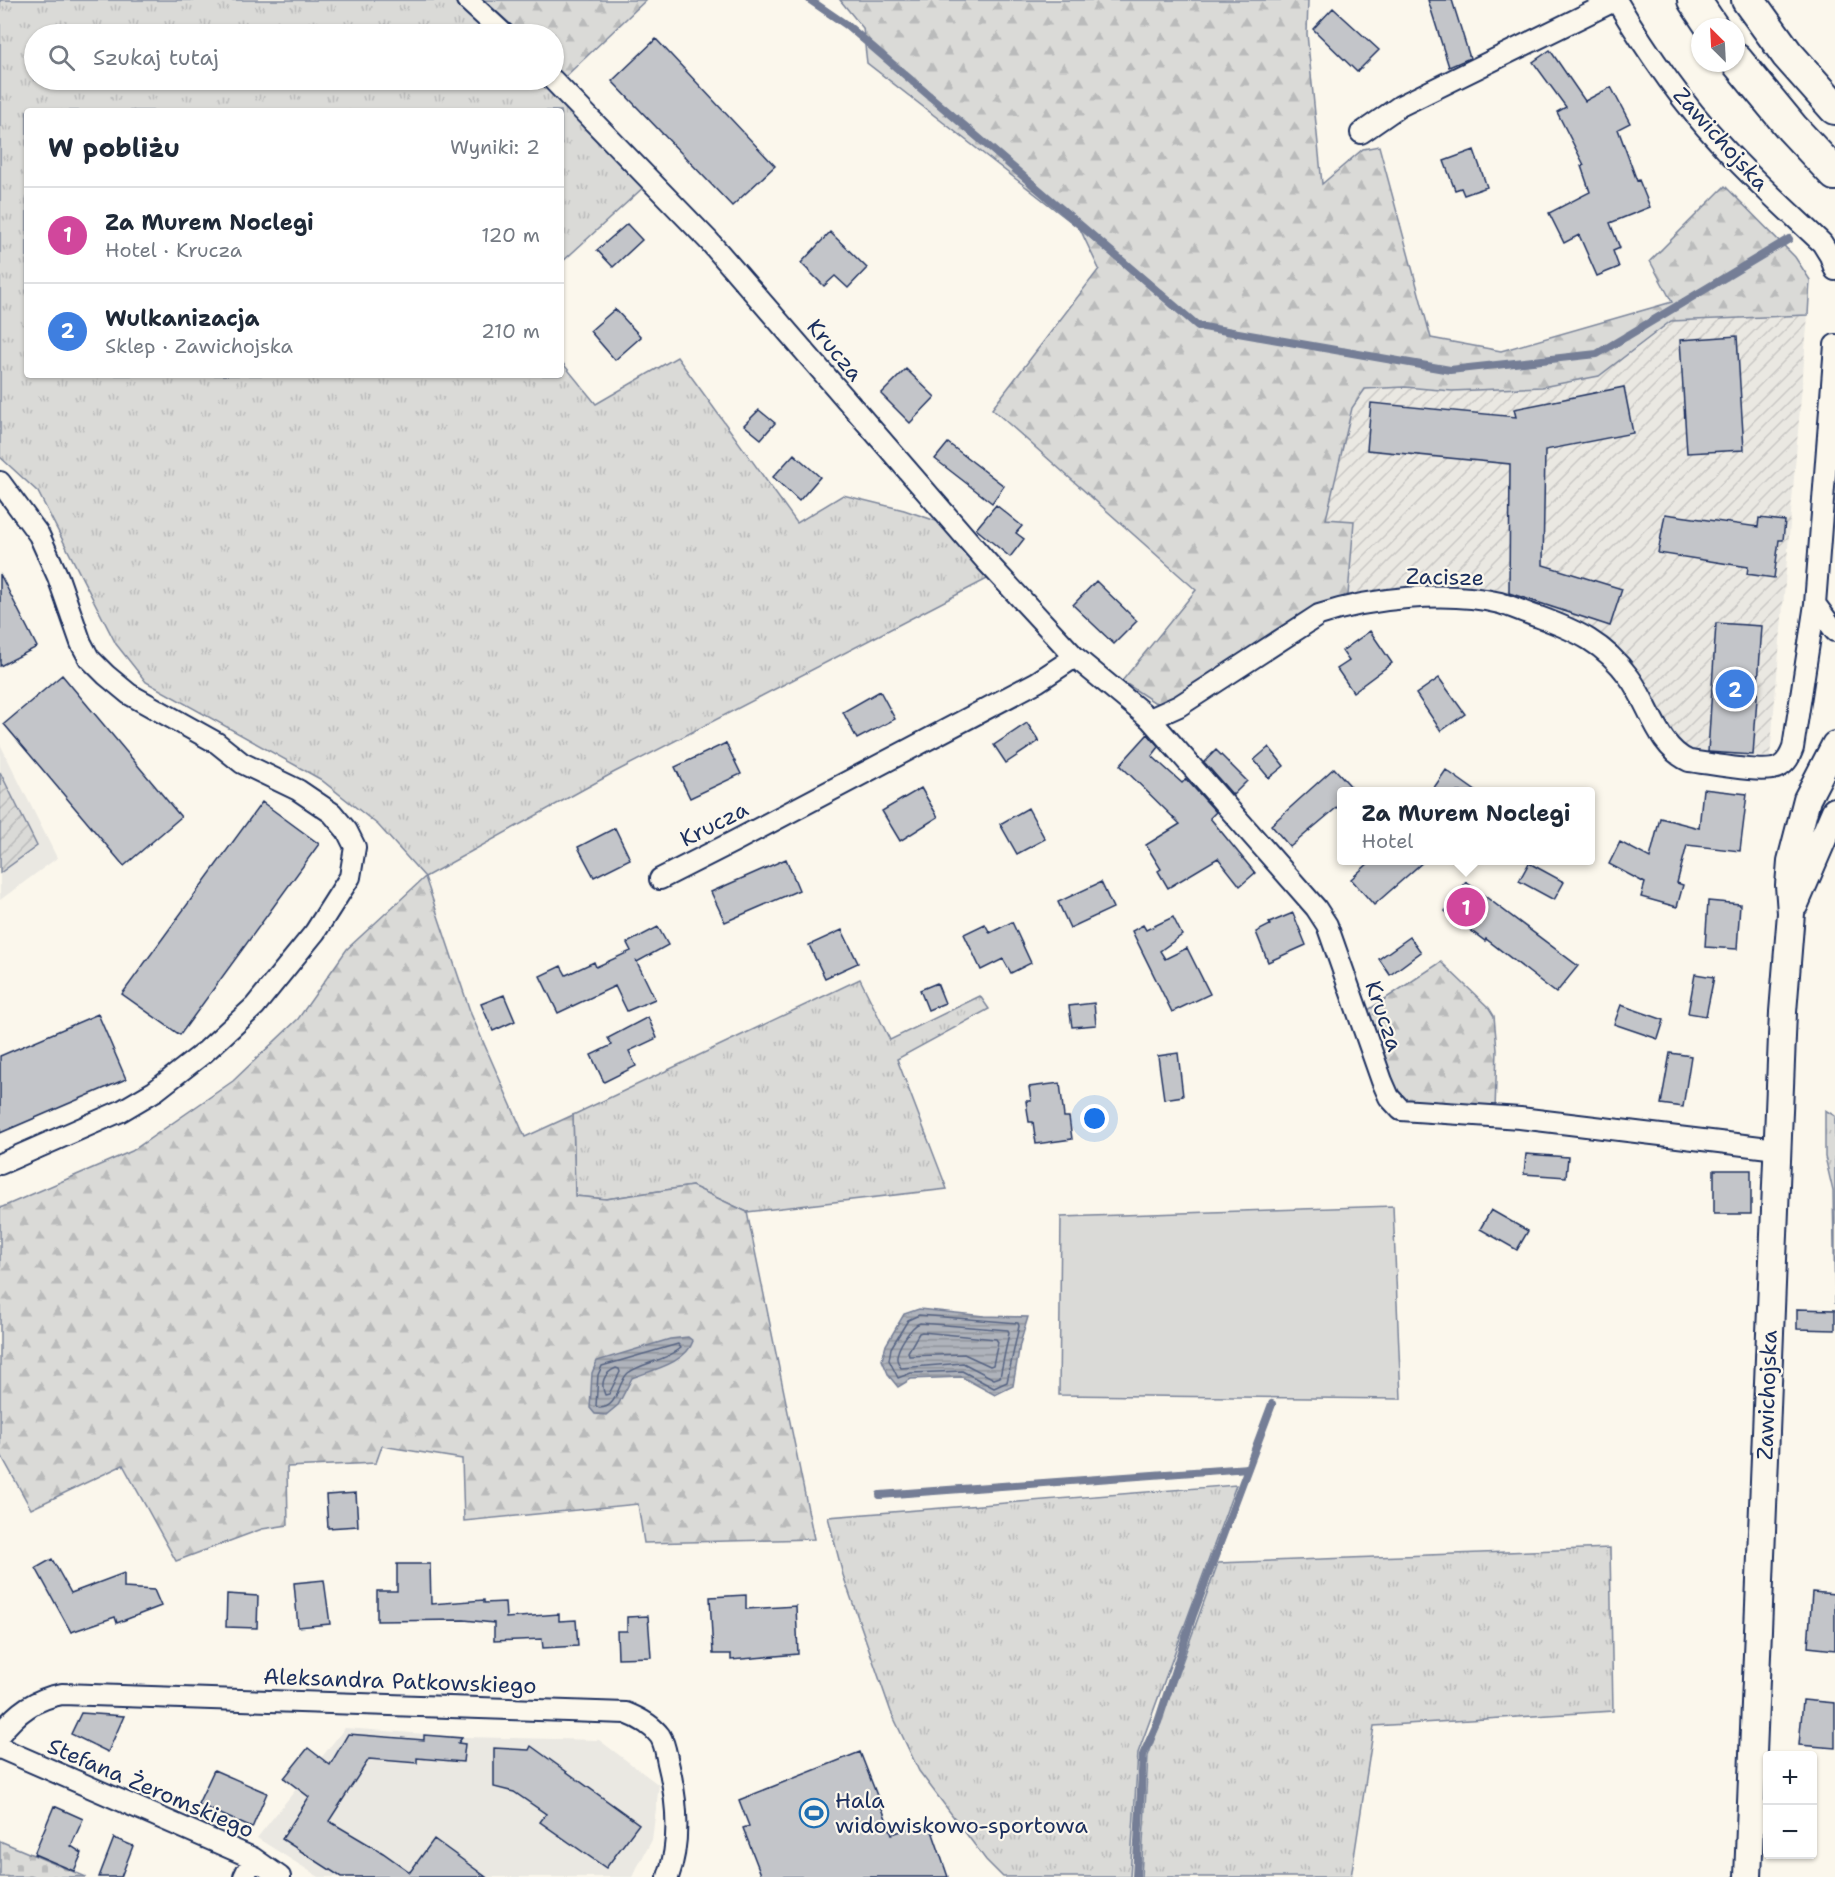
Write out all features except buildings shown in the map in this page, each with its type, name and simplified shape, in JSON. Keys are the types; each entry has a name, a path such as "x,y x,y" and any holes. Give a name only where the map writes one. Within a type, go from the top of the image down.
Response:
{"main road":[{"path":"1694,0 1706,18"},
{"path":"1748,0 1787,54 1835,108"},
{"path":"1745,71 1784,119 1835,174"}],"street":[{"path":"467,0 493,24"},
{"name":"Zawichojska","path":"1361,133 1400,106 1616,0 1642,43 1716,140 1822,243 1835,270"},
{"name":"Krucza","path":"563,90 709,241 986,561 1075,657 1150,719 1316,908 1327,925 1382,1081 1389,1097 1401,1110 1520,1118 1777,1149"},
{"path":"1835,345 1815,604 1835,631"},
{"path":"0,482 39,535 89,658 129,694 217,743 242,763 298,790 333,813 348,831 355,847 350,877 315,933 255,1006 205,1052 155,1091 121,1111 0,1164"},
{"name":"Zacisze","path":"1150,719 1179,706 1319,615 1344,607 1378,601 1466,598 1500,603 1573,629 1593,641 1627,674 1636,686 1665,741 1681,757 1689,761 1710,764 1773,770 1788,760 1793,748 1815,604"},
{"name":"Krucza","path":"660,879 1036,682 1075,657"},
{"name":"Zawichojska","path":"1748,1877 1783,1012 1791,913 1791,861 1807,799 1835,746"},
{"name":"Zawichojska","path":"1791,913 1835,811"},
{"name":"Aleksandra Patkowskiego","path":"0,1734 31,1703 45,1697 62,1694 626,1713 645,1721 659,1734 664,1743 672,1776 676,1814 676,1836 668,1877"},
{"name":"Stefana Żeromskiego","path":"0,1748 253,1858 280,1877"},
{"path":"244,1877 253,1858"}],"shaded area":[{"path":"1808,315 1770,757 1689,752 1674,737 1630,664 1595,632 1500,593 1433,590 1348,595 1354,522 1326,519 1352,408 1365,389 1405,387 1635,350 1671,321"},
{"path":"0,744 57,858 0,900"},
{"path":"345,1728 465,1737 599,1740 659,1785 652,1840 632,1877 319,1877 257,1838"}],"green space":[{"path":"0,0 460,0 484,24 24,24 24,90 550,90 647,184 564,260 564,108 24,108 24,378 564,378 564,365 596,404 677,357 797,523 843,495 904,510 945,524 991,577 613,773 425,877 378,825 320,779 146,682 116,644 38,492 0,457"},
{"path":"484,0 646,0 565,77 564,24 510,24"},
{"path":"840,0 1308,0 1307,34 1322,184 1363,149 1379,146 1431,338 1501,351 1672,302 1650,261 1725,186 1795,257 1810,280 1808,315 1671,321 1599,376 1542,387 1452,391 1405,387 1365,389 1352,408 1326,519 1354,521 1348,595 1314,608 1171,706 1154,702 1122,681 1196,590 992,409 1099,269 1080,229 867,63 863,28"},
{"path":"0,772 37,846 0,873"},
{"path":"425,877 471,1014 525,1137 573,1115 575,1196 606,1199 692,1186 747,1212 814,1539 644,1543 638,1504 464,1521 462,1459 382,1446 376,1463 287,1467 288,1525 262,1529 176,1561 123,1465 31,1509 0,1453 0,1208 132,1151 233,1081 298,1019 347,949"},
{"path":"1441,962 1489,1008 1494,1016 1497,1050 1495,1110 1407,1103 1390,1083 1365,1012"},
{"path":"860,979 890,1040 980,996 989,1009 897,1059 947,1189 747,1212 692,1186 606,1199 575,1196 573,1115"},
{"path":"1825,1110 1835,1116 1835,1304 1833,1191 1825,1157"},
{"path":"1393,1206 1401,1399 1059,1395 1061,1217"},
{"path":"1236,1485 1138,1753 1130,1877 1003,1877 986,1860 919,1771 891,1712 843,1575 828,1517"},
{"path":"1610,1548 1613,1711 1374,1726 1351,1877 1141,1877 1148,1756 1218,1563"},
{"path":"0,1841 86,1877 0,1877"}],"water":[{"path":"919,1309 984,1316 1028,1317 1020,1344 1013,1386 995,1395 962,1377 911,1379 898,1387 889,1376 882,1360 886,1345 904,1314"},
{"path":"688,1337 693,1341 683,1355 667,1365 632,1378 618,1405 606,1415 595,1414 590,1408 592,1373 597,1361 670,1339"}],"waterway":[{"path":"810,0 848,26 1198,326 1450,370 1597,354 1789,239"},
{"path":"1136,1877 1143,1755 1158,1722 1193,1615 1272,1404"},
{"path":"880,1495 1248,1468"}],"place":[{"name":"Wulkanizacja","path":"1735,689"},
{"name":"Za Murem Noclegi","path":"1466,907"},
{"name":"Hala widowiskowo-sportowa","path":"814,1813"}]}
